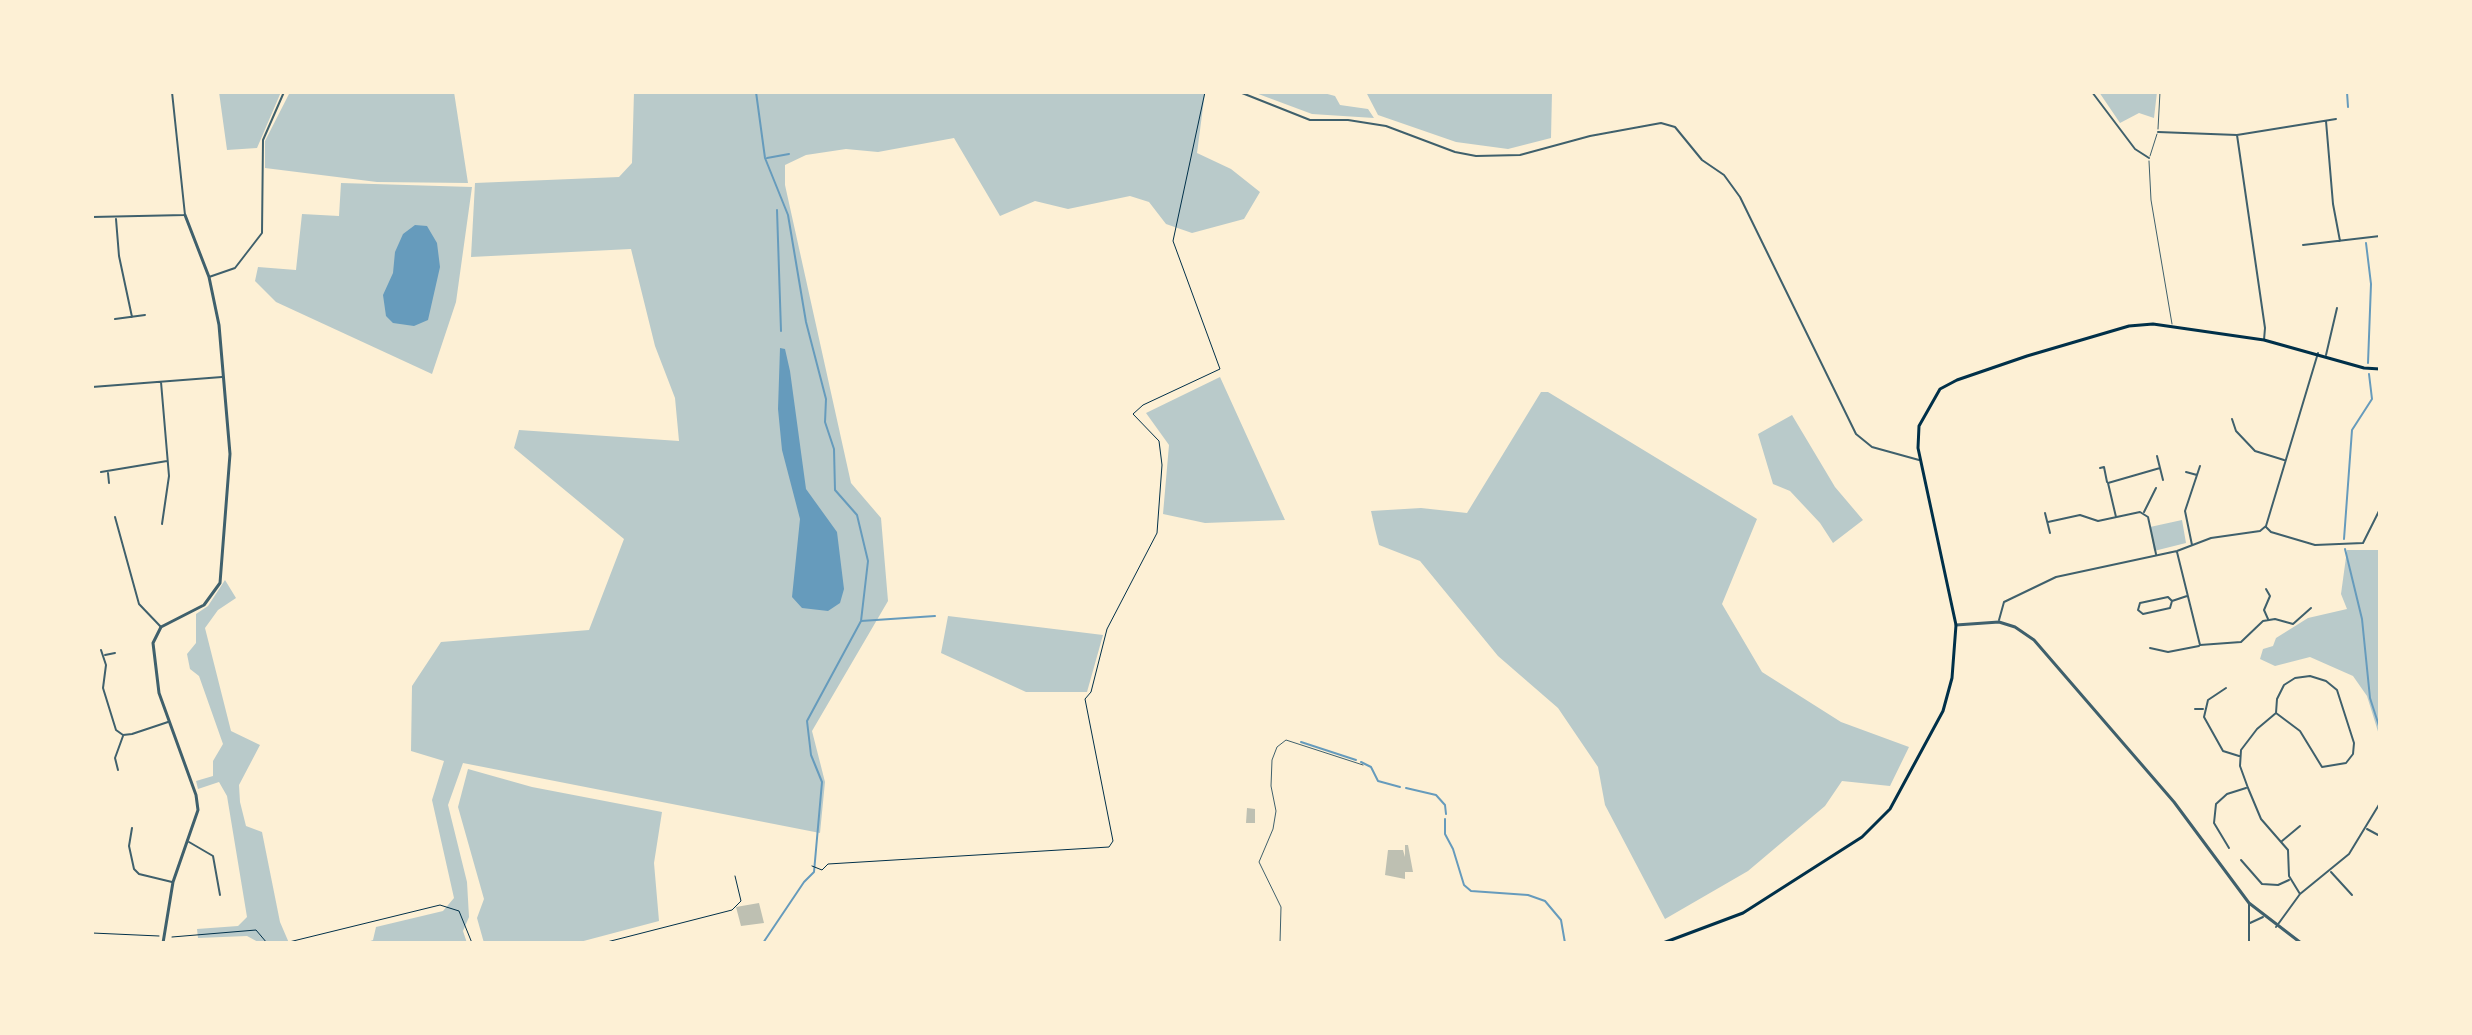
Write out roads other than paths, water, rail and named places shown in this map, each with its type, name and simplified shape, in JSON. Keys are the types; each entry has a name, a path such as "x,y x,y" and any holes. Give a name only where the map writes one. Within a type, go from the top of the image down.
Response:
{"main road":[{"path":"1663,943 1743,913 1835,856 1876,825 1890,809 1943,711 1953,669 1956,625 1919,460 1919,426 1940,389 1957,380 2129,326 2172,324 2264,340 2364,368 2380,369"}],"street":[{"path":"164,940 173,882 198,816 198,803 168,722 153,657 153,643 161,627 207,602 220,583 230,454 219,325 209,277 185,215 172,92"},
{"path":"209,277 235,268 262,233 263,140 284,92"},
{"path":"2092,92 2135,149 2149,158"},
{"path":"1242,93 1310,120 1348,120 1386,126 1455,152 1476,156 1520,155 1590,136 1661,123 1675,127 1702,160 1724,175 1740,197 1856,434 1872,447 1919,460"},
{"path":"2158,132 2237,135 2336,119"},
{"path":"2326,120 2333,204 2340,241"},
{"path":"2237,135 2263,314 2264,340"},
{"path":"92,217 185,215"},
{"path":"116,218 119,256 132,317"},
{"path":"2303,245 2380,236"},
{"path":"2326,355 2337,308"},
{"path":"115,319 145,315"},
{"path":"1999,622 2004,602 2056,577 2177,551 2211,538 2260,531 2266,526 2318,353"},
{"path":"92,387 223,377"},
{"path":"161,382 168,461 162,524"},
{"path":"2232,419 2236,431 2255,451 2286,461"},
{"path":"2157,456 2163,480"},
{"path":"101,472 168,461"},
{"path":"2192,547 2185,511 2200,466"},
{"path":"2100,468 2104,467 2116,517"},
{"path":"2108,483 2160,468"},
{"path":"108,472 109,483"},
{"path":"2186,472 2197,475"},
{"path":"2144,513 2156,488"},
{"path":"2266,526 2271,532 2315,545 2363,543 2380,509"},
{"path":"2045,513 2050,533"},
{"path":"2048,522 2075,515 2095,521 2144,513"},
{"path":"2144,513 2148,517 2156,555"},
{"path":"115,517 136,597 146,614 161,627"},
{"path":"2177,551 2200,645"},
{"path":"2266,589 2270,596 2264,610 2268,620"},
{"path":"2172,601 2188,596"},
{"path":"2168,597 2172,601 2170,608 2143,614 2138,610 2140,603 2168,597"},
{"path":"2150,648 2168,652 2200,645 2241,642 2268,620 2293,624 2311,608"},
{"path":"1956,625 1999,622 2015,627 2034,640 2174,802 2249,903 2263,917 2301,943"},
{"path":"101,650 104,655 103,688 111,723 123,735"},
{"path":"104,655 115,653"},
{"path":"2276,713 2300,731 2322,767 2340,765 2353,754 2354,743 2343,702 2326,681 2310,676 2290,681 2277,699 2276,713 2257,729 2239,756 2261,819 2288,850 2290,879 2300,894"},
{"path":"2226,688 2208,700 2204,709 2219,746 2227,754 2239,756"},
{"path":"2195,709 2204,709"},
{"path":"123,735 168,722"},
{"path":"118,770 115,758 123,735"},
{"path":"2229,848 2214,823 2216,804 2227,794 2248,788"},
{"path":"2276,927 2300,894 2349,854 2380,803"},
{"path":"2282,841 2300,826"},
{"path":"132,828 129,846 134,869 139,874 173,882"},
{"path":"2364,828 2380,836"},
{"path":"189,842 213,856 220,895"},
{"path":"2241,860 2262,884 2278,885 2290,879"},
{"path":"2330,871 2352,895"},
{"path":"2249,903 2249,943"},
{"path":"2250,923 2263,917"}],"lane":[{"path":"1236,92 1242,93"},
{"path":"2160,92 2158,132 2149,158 2151,200 2172,324"},
{"path":"1280,943 1281,907 1259,862 1273,829 1276,811 1271,786 1272,760 1277,747 1286,740 1363,765"}],"water":[{"path":"415,225 427,226 437,243 440,267 428,320 414,326 393,323 386,316 383,295 393,273 395,252 403,234"},
{"path":"780,348 785,349 790,371 806,489 837,532 844,589 840,603 828,611 802,608 792,597 800,519 782,450 778,409"}],"waterway":[{"path":"756,92 765,158 788,215 806,322 826,399 825,422 834,449 835,490 857,515 868,561 861,621 807,721 811,755 822,782 814,872 763,943"},
{"path":"2347,92 2348,107"},
{"path":"767,158 789,154"},
{"path":"777,210 781,331"},
{"path":"2366,243 2371,284 2368,363"},
{"path":"2344,539 2352,430 2372,399 2369,374"},
{"path":"2345,549 2362,619 2370,698 2380,729"},
{"path":"861,621 935,616"},
{"path":"1301,742 1356,760"},
{"path":"1361,762 1371,767 1378,781 1400,787"},
{"path":"1406,788 1436,795 1445,805 1446,814"},
{"path":"1445,819 1445,834 1464,885 1471,891 1528,895 1545,901 1561,920 1565,943"}]}
